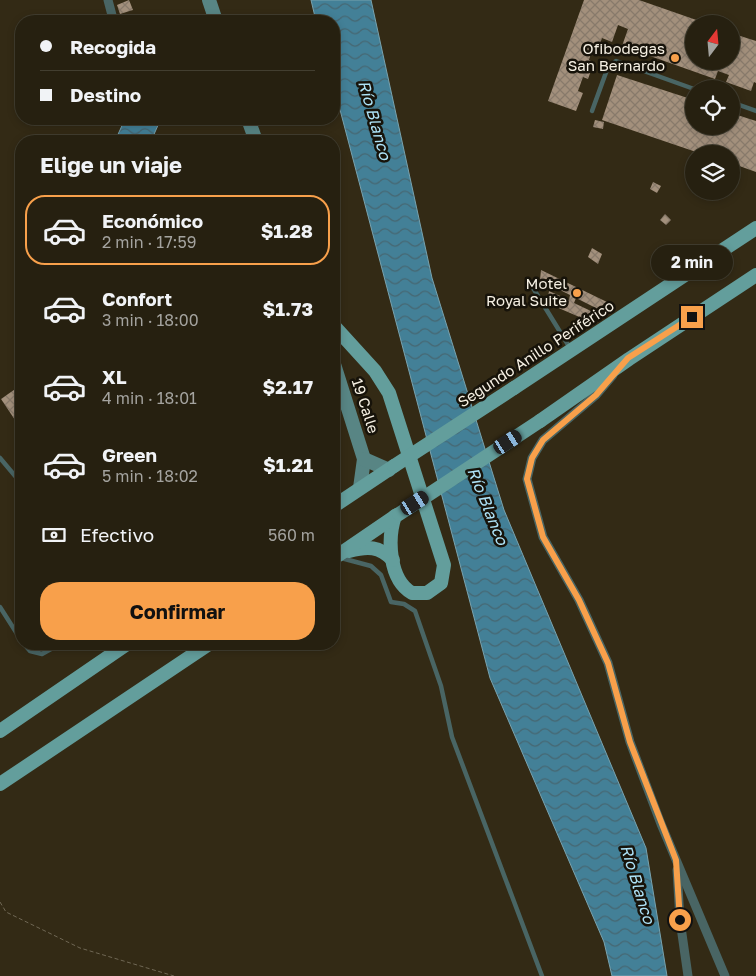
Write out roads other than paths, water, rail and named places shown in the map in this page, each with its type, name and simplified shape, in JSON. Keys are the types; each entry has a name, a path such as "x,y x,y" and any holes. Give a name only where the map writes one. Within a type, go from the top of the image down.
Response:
{"main road":[{"path":"210,0 214,15"},
{"name":"Segundo Anillo Periférico","path":"340,502 572,351 756,228"},
{"path":"340,554 540,421 628,358 756,275"},
{"path":"340,333 375,371 389,393 443,558 444,574 441,583 427,593 412,593 400,582 393,560 390,532 397,515"},
{"name":"19 Calle","path":"340,383 364,459 360,488"},
{"path":"364,459 392,468"},
{"path":"340,556 372,547 384,551 393,560"},
{"path":"0,730 114,650"},
{"path":"0,784 200,650"}],"street":[{"path":"108,0 113,15"},
{"path":"628,358 596,395 543,440 532,458 527,479 543,537 579,600 608,663 630,742 676,860 725,976"},
{"path":"676,860 680,920 688,976"}],"lane":[{"path":"592,111 608,67 616,61 685,86"},
{"path":"740,105 756,111"},
{"path":"530,283 572,351"},
{"path":"0,458 15,476"},
{"path":"340,558 371,566 381,575 391,602 404,604 414,611 441,686 452,737 542,976"},
{"path":"0,606 15,630"},
{"path":"29,650 42,654 49,650"}],"water":[{"name":"Río Blanco","path":"311,0 371,0 432,278 504,510 646,848 667,976 612,976 604,942 490,678 340,110 340,15 315,15"},
{"path":"122,125 158,125 154,135 118,135"}],"place":[{"name":"Ofibodegas San Bernardo","path":"675,58"},
{"name":"Motel Royal Suite","path":"577,293"}]}
